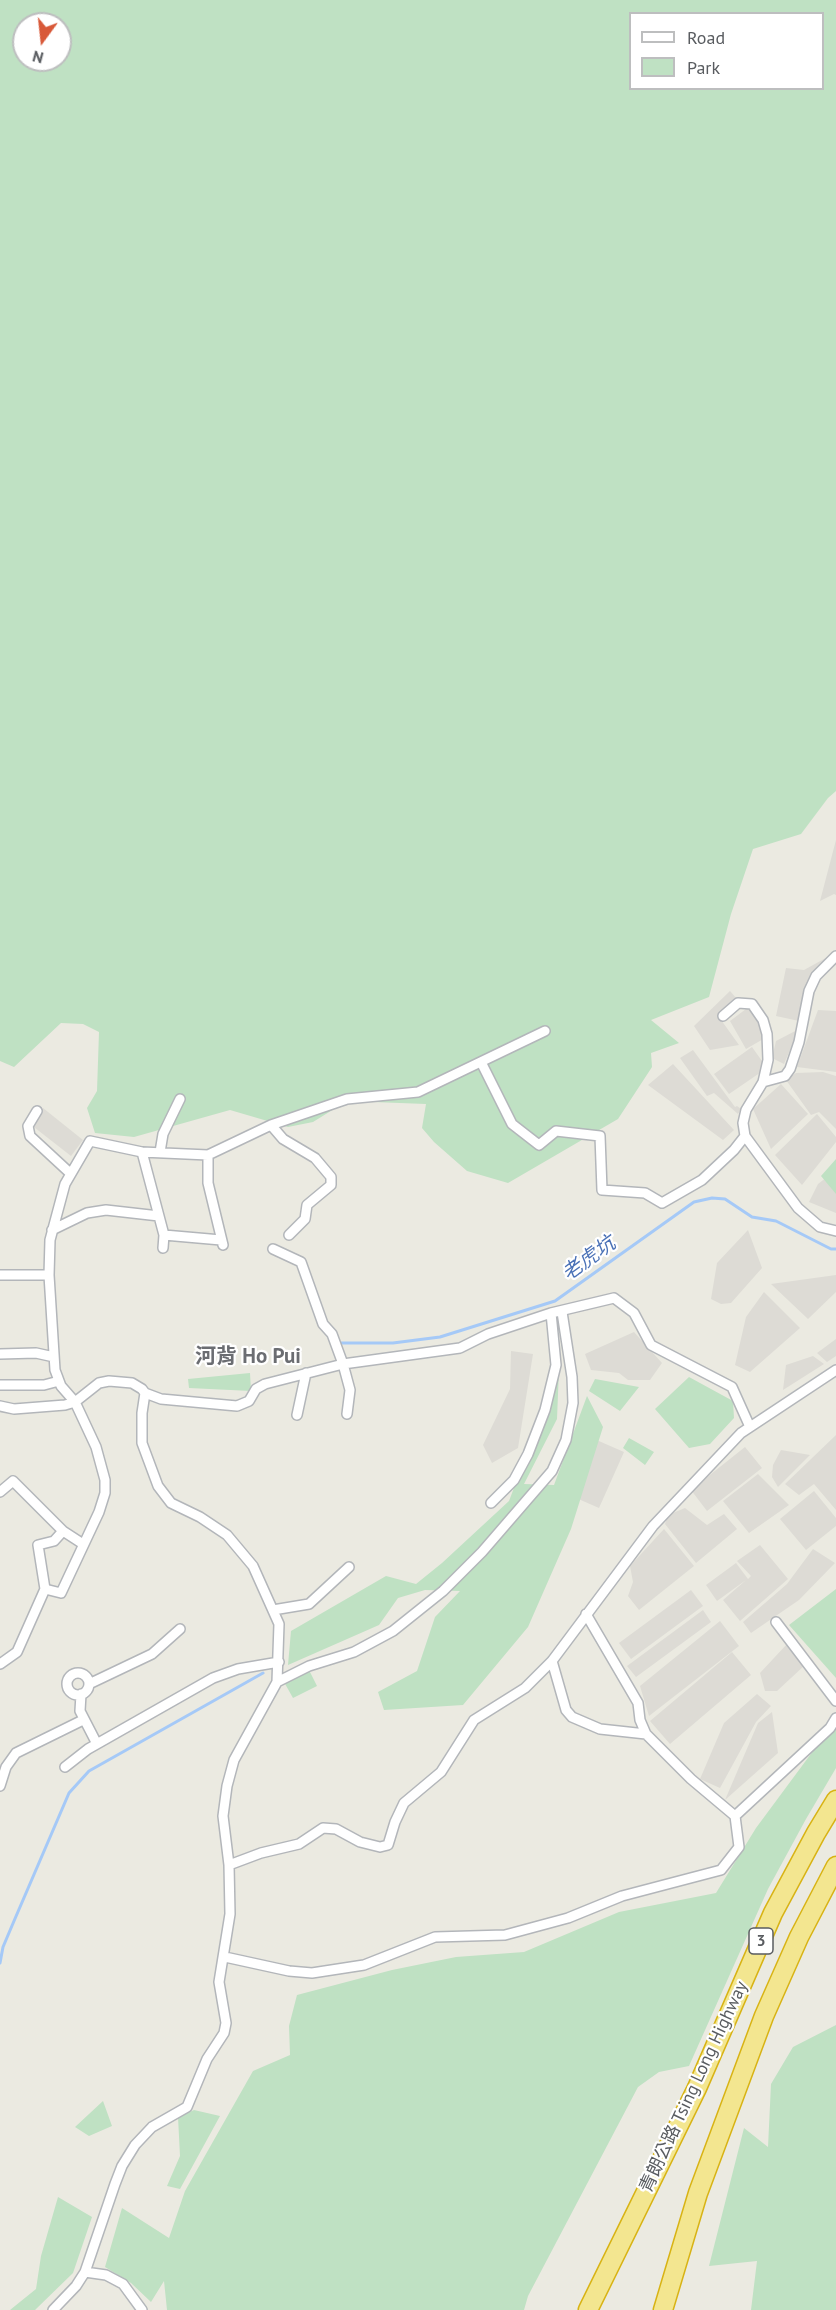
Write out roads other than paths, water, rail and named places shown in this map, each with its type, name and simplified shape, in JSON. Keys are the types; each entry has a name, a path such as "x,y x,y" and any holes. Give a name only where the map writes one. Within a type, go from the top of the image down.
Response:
{"highway":[{"name":"青朗公路 Tsing Long Highway","path":"588,2310 697,2088 773,1913 836,1800"},
{"name":"青朗公路 Tsing Long Highway","path":"663,2310 698,2193 760,2026 799,1937 836,1866"}],"street":[{"path":"764,1082 785,1076 790,1069 799,1042 809,991 816,976 836,956"},
{"path":"723,1016 742,1002 752,1004 759,1013 767,1034 768,1060 764,1082 746,1110 742,1123 745,1136 798,1208 820,1227 836,1231"},
{"path":"45,1589 61,1593 104,1500 105,1480 96,1447 75,1402 59,1381 54,1357 49,1275 52,1230 70,1173 90,1142 142,1152 208,1155 271,1125 347,1099 418,1092 545,1031"},
{"path":"481,1062 512,1124 539,1145 556,1131 600,1136 602,1190 645,1193 662,1203 702,1180 734,1150 745,1136"},
{"path":"160,1152 163,1134 180,1099"},
{"path":"37,1111 28,1126 30,1136 70,1173"},
{"path":"271,1125 283,1139 315,1158 332,1177 331,1185 307,1205 305,1219 289,1235"},
{"path":"142,1152 164,1235 163,1248"},
{"path":"164,1235 222,1243 208,1183 208,1155"},
{"path":"52,1230 87,1213 106,1210 159,1216"},
{"path":"273,1248 302,1262 323,1324 332,1334 344,1364 350,1390 347,1413"},
{"path":"0,1275 49,1275"},
{"path":"0,1406 14,1409 65,1405 75,1402 86,1391 104,1381 132,1383 146,1393 161,1399 237,1406 249,1401 260,1386 344,1364 460,1348 488,1334 551,1314 614,1298 634,1313 651,1345 732,1387 750,1427"},
{"path":"277,1683 309,1666 354,1652 393,1632 443,1591 482,1552 552,1471 566,1440 573,1403 572,1377 562,1312"},
{"path":"491,1503 513,1480 528,1455 545,1410 556,1365 551,1314"},
{"path":"0,1354 36,1353 54,1357"},
{"path":"229,1864 298,1844 323,1828 332,1828 360,1842 386,1847 404,1803 441,1772 472,1723 525,1688 552,1661 653,1526 741,1433 836,1370"},
{"path":"297,1415 306,1373"},
{"path":"0,1385 44,1385 59,1381"},
{"path":"53,2310 76,2286 85,2272 122,2166 135,2145 152,2127 188,2107 207,2060 224,2032 226,2023 219,1982 225,1957 230,1914 229,1864 223,1816 229,1774 238,1752 277,1683 279,1629 253,1566 237,1545 200,1516 171,1503 160,1490 142,1443 142,1413 146,1393"},
{"path":"0,1492 14,1481 63,1531 82,1544"},
{"path":"0,1664 17,1652 45,1589 38,1545 54,1541 63,1531"},
{"path":"273,1610 309,1604 349,1567"},
{"path":"225,1957 288,1971 312,1973 364,1965 435,1937 505,1935 568,1918 622,1896 721,1870 739,1847 735,1816 691,1779 646,1734 640,1720 638,1703 586,1614"},
{"path":"776,1622 836,1701"},
{"path":"88,1684 152,1654 180,1629"},
{"path":"552,1661 566,1710 572,1717 600,1729 646,1734"},
{"path":"65,1767 97,1744 213,1678 238,1669 279,1662"},
{"path":"74,1674 81,1674 86,1677 88,1684 87,1690 81,1694 75,1694 69,1690 67,1684 69,1678 74,1674"},
{"path":"81,1694 80,1712 97,1744"},
{"path":"735,1816 830,1728 836,1718"},
{"path":"0,1786 6,1767 16,1753 83,1720"},
{"path":"85,2272 106,2275 123,2284 142,2310"}],"waterway":[{"name":"老虎坑","path":"341,1343 393,1343 440,1337 555,1301 694,1202 712,1198 725,1199 752,1217 776,1221 831,1249 836,1249"},
{"path":"0,1963 3,1947 69,1793 89,1771 263,1673"}],"district":[{"name":"河背 Ho Pui","path":"248,1357"}]}
